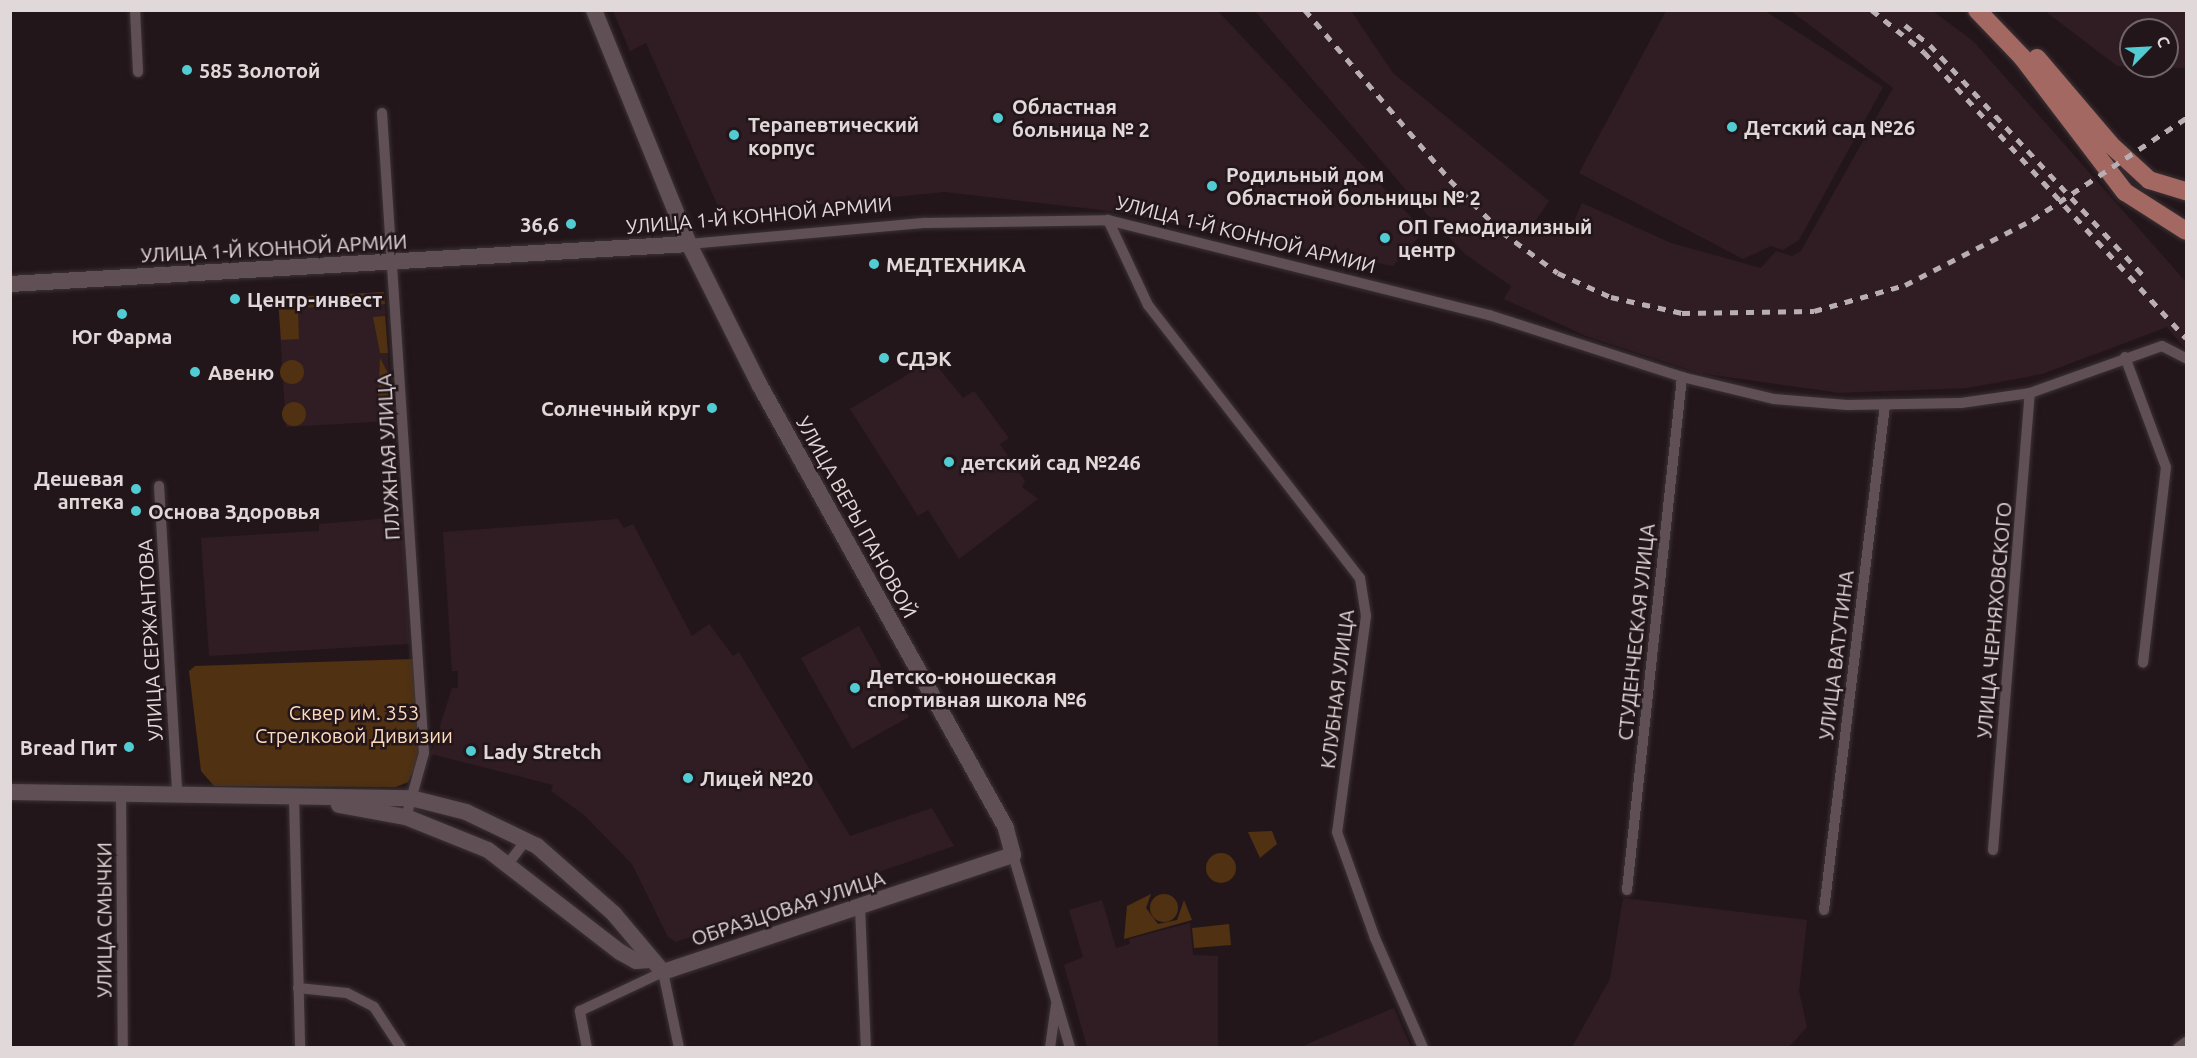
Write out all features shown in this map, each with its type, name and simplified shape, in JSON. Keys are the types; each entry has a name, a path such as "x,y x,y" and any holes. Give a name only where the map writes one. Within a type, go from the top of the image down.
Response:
{"main road":[{"path":"1977,10 2022,57 2104,151 2149,180 2187,191"},
{"path":"1991,10 2104,151 2125,192 2183,232"}],"street":[{"path":"135,10 138,72"},
{"name":"УЛИЦА ВЕРЫ ПАНОВОЙ","path":"594,10 689,244 759,384 1006,828 1070,1047"},
{"name":"ПЛУЖНАЯ УЛИЦА","path":"382,112 394,262 424,753 406,817"},
{"name":"УЛИЦА 1-Й КОННОЙ АРМИИ","path":"10,284 689,244 926,223 1108,220 1489,315 1682,377 1774,399 1885,405 1960,403 2030,393 2125,357 2162,346 2187,358"},
{"name":"КЛУБНАЯ УЛИЦА","path":"1108,220 1148,305 1360,578 1366,616 1337,832 1374,938 1423,1047"},
{"path":"2125,357 2166,467 2143,663"},
{"name":"СТУДЕНЧЕСКАЯ УЛИЦА","path":"1627,890 1682,377"},
{"name":"УЛИЦА ЧЕРНЯХОВСКОГО","path":"1994,850 2030,393"},
{"name":"УЛИЦА ВАТУТИНА","path":"1824,910 1885,405"},
{"name":"УЛИЦА СЕРЖАНТОВА","path":"159,486 177,793"},
{"path":"10,792 411,798 466,812 526,840 615,914 650,960 663,972 679,1047"},
{"name":"УЛИЦА СМЫЧКИ","path":"121,792 123,1047"},
{"path":"294,797 406,817 454,834 508,864 620,952 636,961 650,960"},
{"path":"294,797 300,1047"},
{"path":"508,864 526,840"},
{"name":"ОБРАЗЦОВАЯ УЛИЦА","path":"587,1047 580,1011 663,972 1013,855"},
{"path":"860,907 866,1047"},
{"path":"298,988 347,993 374,1007 401,1047"},
{"path":"1050,1047 1056,1002"},
{"path":"2178,1047 2187,1042"}],"shaded area":[{"name":"Областная больница № 2","path":"613,11 1218,11 1424,231 1393,266 1110,211 945,192 728,213 717,204 646,43 630,51"},
{"path":"1255,11 1351,11 1393,73 1549,201 1534,223 1572,226 1582,203 1671,243 1761,268 1776,251 1792,256 1801,251 1893,88 1791,11 1933,11 1974,42 2186,282 2186,350 2167,327 2042,374 1967,388 1840,393 1699,373 1586,336 1504,299 1511,286 1465,254 1421,208"},
{"name":"Детский сад №26","path":"1666,11 1765,11 1883,87 1799,240 1783,250 1771,246 1743,259 1579,173"},
{"path":"2045,11 2186,11 2186,68 2179,68 2179,18 2119,18 2119,66"},
{"path":"384,292 392,421 286,427 278,298"},
{"name":"детский сад №246","path":"932,360 963,398 974,391 1009,438 1000,444 1025,481 1022,487 1038,499 959,559 928,510 918,516 850,409"},
{"path":"402,517 409,644 209,656 201,538 319,531 319,524"},
{"path":"618,519 624,528 633,524 692,636 709,624 733,656 739,652 850,836 932,808 954,846 676,942 668,937 632,864 584,815 551,791 553,785 431,754 452,688 458,688 458,671 452,671 443,532"},
{"name":"Детско-юношеская спортивная школа №6","path":"859,626 909,717 852,749 801,658"},
{"path":"1623,898 1807,920 1799,991 1807,1027 1789,1047 1572,1047 1610,979"},
{"path":"1102,900 1116,948 1130,944 1129,939 1190,923 1193,955 1218,956 1218,1047 1087,1047 1064,965 1083,957 1069,910"},
{"path":"1394,1008 1411,1047 1301,1047 1312,1042"}],"green space":[{"path":"384,292 385,304 298,308 299,339 281,340 278,298"},
{"path":"385,316 388,353 380,353 373,317"},
{"path":"380,358 389,375 390,401 378,402"},
{"path":"292,360 301,363 304,372 301,381 292,384 283,381 280,372 283,363"},
{"path":"294,402 299,403 305,409 305,419 299,425 294,426 289,425 283,419 282,414 283,409 289,403"},
{"name":"Сквер им. 353 Стрелковой Дивизии","path":"413,659 420,759 408,782 396,787 214,786 201,771 189,671 195,666"},
{"path":"1272,831 1277,844 1260,858 1248,832"},
{"path":"1221,853 1232,857 1236,868 1232,879 1221,883 1210,879 1206,868 1210,857"},
{"path":"1151,894 1146,908 1158,924 1177,920 1184,900 1192,920 1124,939 1127,906"},
{"path":"1164,894 1174,898 1178,908 1174,918 1164,922 1154,918 1150,908 1154,898"},
{"path":"1229,924 1231,945 1194,948 1192,928"}],"railway":[{"path":"1305,10 1450,180 1502,232 1558,273 1611,297 1682,313 1814,311 1905,285 2032,220 2186,118"},
{"path":"1872,10 1924,52 2186,338"},
{"path":"1905,25 1930,45 2143,275"}],"place":[{"name":"585 Золотой","path":"187,70"},
{"name":"Областная больница № 2","path":"998,118"},
{"name":"Детский сад №26","path":"1732,127"},
{"name":"Терапевтический корпус","path":"734,135"},
{"name":"Родильный дом Областной больницы № 2","path":"1212,186"},
{"name":"36,6","path":"571,224"},
{"name":"ОП Гемодиализный центр","path":"1385,238"},
{"name":"МЕДТЕХНИКА","path":"874,264"},
{"name":"Центр-инвест","path":"235,299"},
{"name":"Юг Фарма","path":"122,314"},
{"name":"СДЭК","path":"884,358"},
{"name":"Авеню","path":"195,372"},
{"name":"Солнечный круг","path":"712,408"},
{"name":"детский сад №246","path":"949,462"},
{"name":"Дешевая аптека","path":"136,489"},
{"name":"Основа Здоровья","path":"136,511"},
{"name":"Детско-юношеская спортивная школа №6","path":"855,688"},
{"name":"Bread Пит","path":"129,747"},
{"name":"Lady Stretch","path":"471,751"},
{"name":"Лицей №20","path":"688,778"}]}
